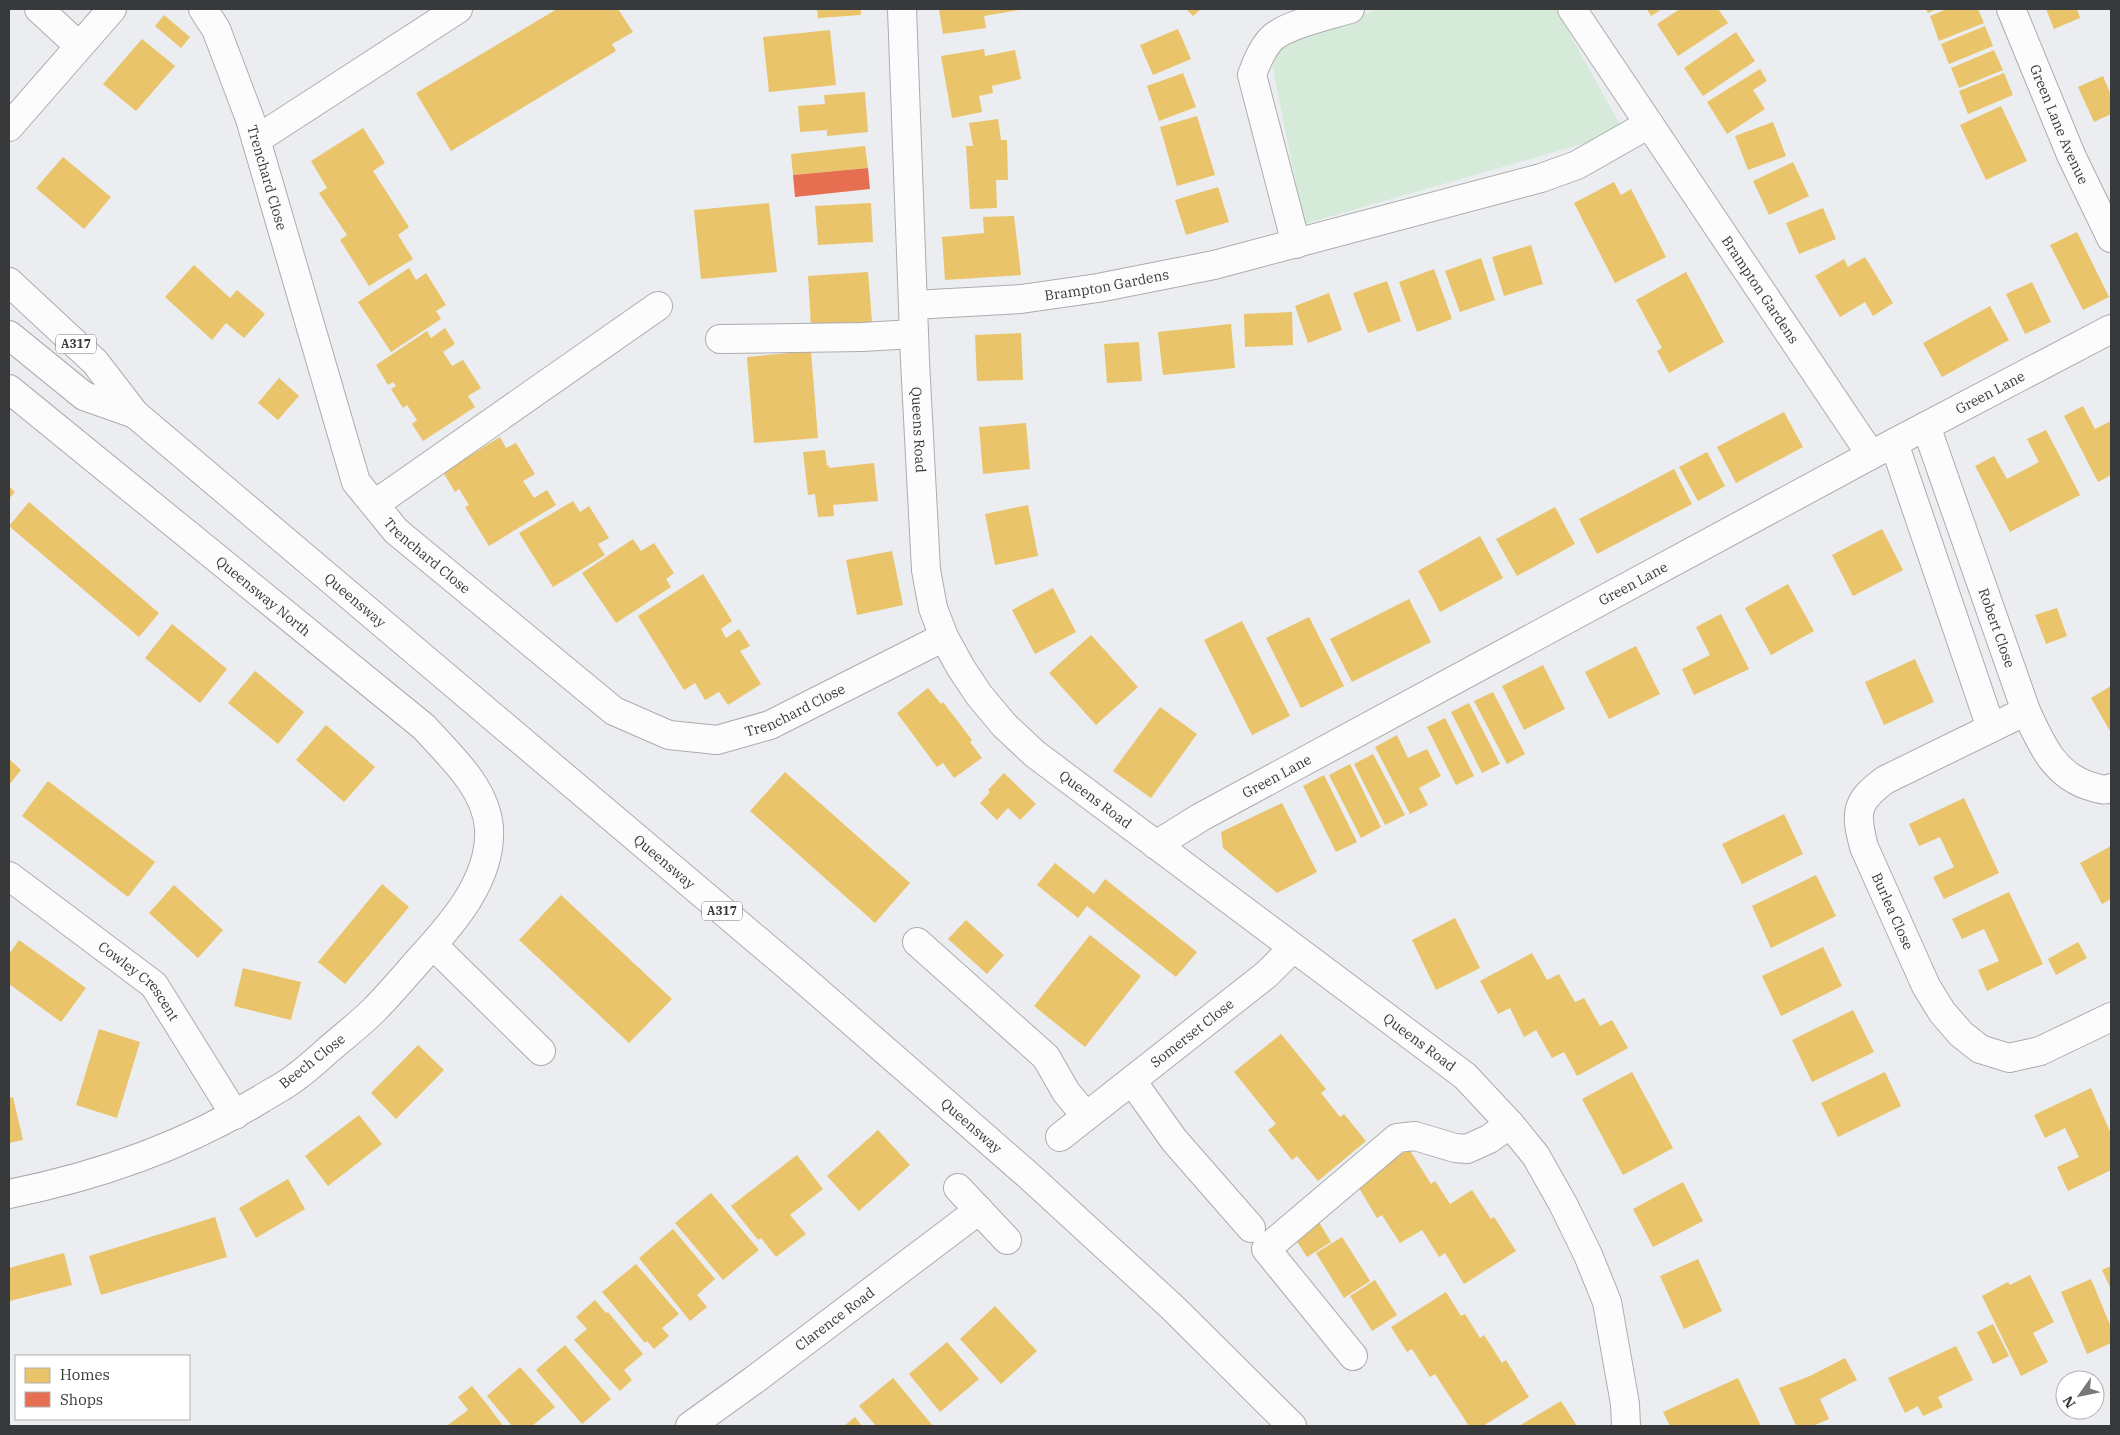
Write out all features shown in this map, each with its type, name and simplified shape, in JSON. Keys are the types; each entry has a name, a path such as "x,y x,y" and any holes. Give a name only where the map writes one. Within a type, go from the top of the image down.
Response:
{"street":[{"path":"39,9 79,46"},
{"path":"9,126 112,9"},
{"name":"Trenchard Close","path":"203,9 216,28 234,72 256,140 356,482 396,530 614,711 669,735 717,740 770,725 944,637"},
{"path":"256,140 458,9"},
{"name":"Queens Road","path":"902,9 914,334 926,570 933,608 944,637 979,695 1004,725 1034,754 1465,1076 1510,1124 1536,1156 1563,1204 1588,1255 1607,1302 1625,1404 1626,1426"},
{"path":"1296,244 1252,75 1257,60 1275,35 1350,9"},
{"name":"Brampton Gardens","path":"1572,9 1649,124 1883,449 1991,728"},
{"name":"Green Lane Avenue","path":"2011,9 2071,155 2111,238"},
{"name":"Brampton Gardens","path":"913,305 1021,298 1098,288 1214,265 1540,178 1577,165 1649,124"},
{"name":"A317","path":"9,282 96,362 135,414"},
{"path":"375,504 658,306"},
{"name":"Green Lane","path":"1156,845 1200,817 1883,449 2111,329"},
{"path":"720,339 862,338 914,334"},
{"name":"Queensway","path":"9,335 84,396 135,414 802,978 1028,1175 1172,1307 1292,1426"},
{"name":"Queensway North","path":"9,389 424,727 466,774 482,801 489,826"},
{"name":"Robert Close","path":"1926,426 2026,711 2038,738 2065,775 2087,785 2106,790 2111,788"},
{"name":"Burlea Close","path":"2026,711 1885,780 1870,791 1860,806 1858,824 1864,847 1926,986 1942,1012 1961,1034 1980,1049 2009,1058 2040,1051 2111,1017"},
{"name":"Beech Close","path":"9,1194 113,1168 178,1144 234,1115 296,1078 374,1010 433,945 462,908 485,866 489,844 489,826"},
{"name":"Cowley Crescent","path":"9,876 154,985 234,1115"},
{"path":"917,942 1046,1058 1066,1092 1086,1116"},
{"path":"433,945 541,1051"},
{"name":"Somerset Close","path":"1060,1137 1267,974 1293,948"},
{"path":"1132,1081 1174,1140 1258,1239 1353,1356"},
{"path":"1258,1239 1397,1138 1415,1136 1455,1148 1467,1149 1489,1139 1510,1124"},
{"path":"958,1188 1006,1240"},
{"name":"Clarence Road","path":"690,1426 754,1380 978,1210"}],"green space":[{"path":"1380,9 1556,9 1624,132 1304,224 1268,44"}],"building: Homes":[{"path":"557,9 618,9 633,32 612,44 616,51 451,151 416,93"},
{"path":"817,9 861,9 861,15 818,18"},
{"path":"939,9 1019,10 984,16 986,28 943,34"},
{"path":"1186,9 1201,9 1193,16"},
{"path":"1647,9 1662,9 1651,16"},
{"path":"1680,9 1718,9 1728,23 1678,56 1657,24"},
{"path":"1926,9 1937,9 1928,13"},
{"path":"1947,9 1978,9 1984,23 1939,41 1930,16"},
{"path":"2046,9 2077,9 2080,18 2054,29"},
{"path":"164,15 190,37 181,48 155,26"},
{"path":"1985,26 1993,46 1949,64 1941,44"},
{"path":"1178,29 1191,59 1153,75 1140,45"},
{"path":"830,30 836,85 769,92 763,37"},
{"path":"1736,32 1755,61 1703,96 1684,68"},
{"path":"142,39 175,66 136,111 103,84"},
{"path":"984,49 985,56 1015,50 1021,79 992,86 993,93 979,96 982,112 952,118 941,56"},
{"path":"1994,50 2003,70 1959,88 1951,68"},
{"path":"1760,69 1767,81 1753,90 1765,109 1727,134 1707,102"},
{"path":"1183,73 1196,107 1159,121 1147,86"},
{"path":"2004,73 2013,95 1968,114 1959,91"},
{"path":"2103,76 2111,95 2111,114 2094,122 2078,87"},
{"path":"865,92 868,132 827,136 827,130 800,132 798,106 825,104 824,95"},
{"path":"2001,106 2027,161 1986,180 1960,125"},
{"path":"1197,116 1215,175 1177,186 1160,127"},
{"path":"998,119 1001,140 1007,140 1008,180 996,180 997,208 970,209 966,146 973,146 969,123"},
{"path":"1773,122 1786,156 1748,170 1735,136"},
{"path":"363,128 385,163 373,171 409,227 398,235 413,259 369,286 340,240 347,235 319,193 327,188 311,161"},
{"path":"865,146 868,168 793,175 791,154"},
{"path":"63,157 111,197 84,229 36,188"},
{"path":"1793,162 1809,196 1769,215 1753,181"},
{"path":"1614,182 1621,195 1631,189 1666,257 1615,283 1574,203"},
{"path":"1218,187 1229,222 1186,235 1175,200"},
{"path":"769,203 777,272 701,279 694,210"},
{"path":"871,203 873,242 818,245 815,206"},
{"path":"1823,208 1836,239 1799,254 1786,223"},
{"path":"1014,216 1021,275 945,280 942,237 984,233 983,217"},
{"path":"2077,232 2109,297 2083,310 2050,245"},
{"path":"1531,245 1543,284 1504,296 1492,257"},
{"path":"1865,257 1893,303 1873,316 1865,302 1840,317 1815,276 1844,259 1848,267"},
{"path":"1481,258 1495,300 1460,312 1445,271"},
{"path":"194,265 230,298 237,290 265,314 244,338 226,323 212,340 165,297"},
{"path":"409,268 416,280 426,273 446,305 436,311 441,319 391,352 358,302"},
{"path":"1434,269 1452,319 1417,332 1399,282"},
{"path":"868,272 872,322 811,326 808,276"},
{"path":"1686,272 1724,342 1669,373 1657,351 1662,348 1636,300"},
{"path":"1387,281 1401,321 1368,333 1353,293"},
{"path":"2032,282 2051,322 2025,334 2006,294"},
{"path":"1329,293 1342,330 1308,343 1295,306"},
{"path":"1990,306 2009,340 1942,377 1923,343"},
{"path":"1292,312 1293,345 1245,347 1244,314"},
{"path":"1231,324 1235,368 1163,375 1158,332"},
{"path":"445,328 455,344 443,352 452,366 463,360 481,388 468,396 475,407 423,441 412,424 417,420 407,405 403,408 391,389 396,386 393,382 388,385 376,365 427,331 431,338"},
{"path":"1021,333 1023,380 977,381 975,335"},
{"path":"1139,342 1142,381 1107,383 1104,344"},
{"path":"811,351 818,438 754,443 747,357"},
{"path":"279,378 299,396 278,420 258,403"},
{"path":"2083,406 2095,429 2111,421 2111,475 2098,482 2064,416"},
{"path":"1784,412 1803,447 1736,483 1717,447"},
{"path":"1026,423 1030,469 983,474 979,427"},
{"path":"2046,430 2080,495 2010,532 1975,466 1994,456 2007,479 2039,462 2027,439"},
{"path":"500,437 506,448 516,443 535,474 523,481 534,498 547,490 556,505 489,546 465,507 469,505 459,489 455,492 443,472"},
{"path":"825,450 827,466 829,465 829,468 874,463 878,501 833,505 834,516 818,517 815,494 808,495 803,452"},
{"path":"1707,452 1725,486 1698,501 1679,467"},
{"path":"1674,469 1692,504 1597,554 1579,519"},
{"path":"9,486 15,492 9,499"},
{"path":"573,501 580,512 589,506 609,538 598,544 605,555 553,587 519,533"},
{"path":"29,502 159,613 139,637 9,526"},
{"path":"1028,505 1038,556 995,565 985,514"},
{"path":"1555,507 1575,544 1517,576 1496,539"},
{"path":"1882,529 1903,570 1853,596 1832,555"},
{"path":"1480,536 1503,578 1440,612 1418,571"},
{"path":"633,539 641,551 654,543 674,573 666,579 671,587 616,623 582,573"},
{"path":"892,551 903,605 857,615 846,560"},
{"path":"703,574 732,621 721,629 726,638 739,629 750,646 740,651 761,684 728,705 719,692 705,700 695,683 684,690 638,616"},
{"path":"1788,584 1814,631 1771,655 1745,608"},
{"path":"1053,588 1076,632 1035,654 1012,610"},
{"path":"1409,599 1431,642 1352,682 1330,639"},
{"path":"2057,608 2067,636 2046,644 2035,615"},
{"path":"1721,614 1749,669 1694,695 1682,669 1710,655 1696,627"},
{"path":"1309,617 1344,686 1301,708 1266,638"},
{"path":"1242,621 1290,716 1252,735 1204,640"},
{"path":"172,624 227,669 200,703 145,658"},
{"path":"1091,635 1138,687 1096,725 1049,673"},
{"path":"1636,646 1660,694 1609,719 1585,672"},
{"path":"1915,659 1934,702 1884,725 1865,682"},
{"path":"1543,665 1565,709 1524,730 1502,686"},
{"path":"255,671 304,712 278,744 228,703"},
{"path":"2111,686 2111,730 2110,731 2091,698"},
{"path":"928,688 941,704 943,702 972,740 970,742 982,758 954,778 943,763 937,767 897,713"},
{"path":"1493,692 1525,754 1507,764 1474,701"},
{"path":"1469,703 1500,764 1482,773 1451,712"},
{"path":"1160,707 1197,734 1151,798 1113,771"},
{"path":"1445,718 1474,776 1456,785 1427,727"},
{"path":"326,725 375,767 344,802 296,760"},
{"path":"1397,735 1408,758 1427,749 1441,776 1419,788 1428,805 1410,814 1375,747"},
{"path":"1373,754 1405,815 1385,825 1354,764"},
{"path":"9,759 21,770 9,785"},
{"path":"1350,764 1381,827 1361,838 1329,775"},
{"path":"785,772 910,883 875,923 750,811"},
{"path":"1004,773 1036,804 1020,820 1008,808 997,820 980,803 990,792 988,790"},
{"path":"1324,775 1357,842 1336,852 1303,786"},
{"path":"48,781 155,862 128,897 22,816"},
{"path":"1964,798 1999,873 1944,899 1933,877 1954,867 1940,837 1919,846 1909,824"},
{"path":"1282,803 1317,872 1277,893 1223,848 1221,832"},
{"path":"1784,814 1803,854 1742,884 1722,844"},
{"path":"2111,846 2111,899 2102,904 2080,863"},
{"path":"1055,863 1094,894 1105,879 1197,952 1176,977 1087,906 1078,918 1037,885"},
{"path":"1816,875 1836,916 1771,948 1752,906"},
{"path":"382,884 409,907 345,984 318,962"},
{"path":"174,885 223,930 198,958 149,913"},
{"path":"2009,892 2043,964 1987,991 1978,970 1999,961 1984,929 1962,939 1952,919"},
{"path":"561,895 672,999 629,1043 519,940"},
{"path":"1455,918 1480,968 1436,990 1412,940"},
{"path":"966,920 1004,955 987,974 948,939"},
{"path":"1090,935 1141,976 1085,1047 1034,1006"},
{"path":"19,940 86,988 61,1022 9,984 9,954"},
{"path":"2078,942 2087,958 2056,975 2048,959"},
{"path":"1823,947 1842,986 1781,1016 1762,976"},
{"path":"1532,953 1547,980 1559,974 1575,1002 1584,998 1600,1026 1612,1020 1628,1048 1577,1076 1564,1052 1552,1058 1536,1030 1524,1037 1510,1008 1498,1014 1480,981"},
{"path":"243,968 301,982 291,1020 234,1006"},
{"path":"1853,1010 1874,1052 1812,1082 1792,1040"},
{"path":"99,1029 140,1042 117,1118 76,1105"},
{"path":"1281,1034 1326,1089 1321,1093 1340,1117 1344,1114 1366,1141 1318,1181 1297,1156 1292,1160 1268,1130 1276,1124 1234,1072"},
{"path":"418,1045 444,1070 396,1119 371,1093"},
{"path":"1632,1072 1673,1148 1623,1175 1582,1099"},
{"path":"1885,1072 1901,1106 1838,1137 1821,1103"},
{"path":"2091,1088 2111,1134 2111,1170 2068,1191 2057,1167 2079,1157 2065,1128 2045,1138 2034,1115"},
{"path":"13,1097 23,1140 9,1143 9,1098"},
{"path":"359,1115 382,1144 328,1186 305,1156"},
{"path":"878,1130 910,1165 859,1211 827,1176"},
{"path":"1409,1149 1431,1184 1435,1181 1450,1204 1472,1190 1491,1219 1494,1217 1516,1251 1464,1284 1445,1253 1439,1257 1422,1230 1400,1243 1382,1215 1377,1218 1356,1183"},
{"path":"797,1155 823,1189 790,1215 806,1234 776,1257 761,1238 758,1240 731,1206"},
{"path":"288,1179 305,1209 256,1238 239,1208"},
{"path":"1683,1182 1703,1221 1653,1247 1633,1209"},
{"path":"711,1193 759,1250 723,1280 675,1223"},
{"path":"215,1217 227,1257 101,1295 89,1256"},
{"path":"1317,1219 1331,1242 1307,1257 1293,1235"},
{"path":"673,1229 715,1279 697,1295 707,1307 690,1321 639,1258"},
{"path":"1342,1237 1370,1281 1344,1298 1316,1253"},
{"path":"64,1253 72,1285 10,1301 9,1268"},
{"path":"1698,1259 1722,1311 1684,1329 1660,1276"},
{"path":"636,1264 679,1314 662,1328 669,1336 654,1349 647,1341 645,1343 602,1292"},
{"path":"2111,1266 2111,1289 2102,1270"},
{"path":"2030,1275 2054,1322 2033,1333 2048,1362 2021,1376 1982,1296 2008,1282 2010,1285"},
{"path":"2091,1279 2111,1327 2111,1343 2087,1354 2061,1292"},
{"path":"1375,1280 1397,1315 1372,1331 1350,1296"},
{"path":"1446,1292 1461,1316 1465,1314 1480,1338 1484,1335 1502,1363 1506,1360 1529,1397 1483,1426 1469,1426 1435,1374 1430,1377 1412,1349 1407,1352 1391,1327"},
{"path":"595,1300 606,1313 608,1312 643,1354 624,1370 632,1380 620,1391 574,1340 587,1329 576,1317"},
{"path":"995,1306 1037,1351 1001,1384 960,1339"},
{"path":"1993,1324 2009,1356 1993,1364 1977,1332"},
{"path":"947,1342 979,1379 940,1412 909,1374"},
{"path":"565,1345 611,1399 582,1424 536,1370"},
{"path":"1956,1346 1973,1380 1938,1397 1943,1407 1923,1416 1918,1406 1905,1413 1888,1378"},
{"path":"1845,1358 1857,1380 1820,1399 1829,1419 1813,1426 1796,1426 1779,1388 1810,1376"},
{"path":"520,1367 555,1407 532,1426 512,1426 487,1396"},
{"path":"893,1378 933,1426 876,1426 859,1406"},
{"path":"1738,1378 1761,1426 1670,1426 1663,1412"},
{"path":"472,1386 503,1426 448,1425 468,1410 458,1397"},
{"path":"1561,1401 1577,1426 1519,1426"},
{"path":"855,1417 862,1426 844,1426"}],"building: Shops":[{"path":"868,168 870,189 795,197 793,175"}]}
